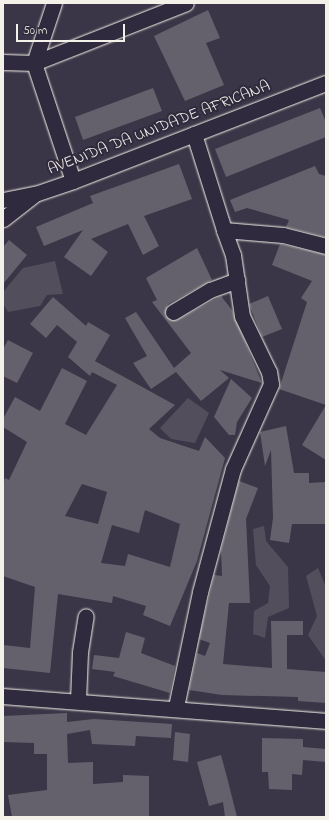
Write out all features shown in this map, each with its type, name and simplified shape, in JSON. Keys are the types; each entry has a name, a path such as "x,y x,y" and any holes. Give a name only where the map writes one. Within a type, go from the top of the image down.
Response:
{"street":[{"path":"54,3 34,63 73,181"},
{"path":"3,62 34,63 186,3"},
{"name":"AVENIDA DA UNIDADE AFRICANA","path":"3,200 35,194 73,181 326,83"},
{"path":"176,708 200,592 233,469 271,384 269,372 242,316 237,280 224,230 194,134"},
{"path":"3,219 35,194"},
{"path":"224,230 283,235 326,246"},
{"path":"173,312 210,290 237,280"},
{"path":"78,700 80,652 86,616"},
{"path":"3,696 78,700 326,721"}],"shaded area":[{"path":"55,261 63,294 47,295 40,306 8,312 3,304 3,292 23,268"},
{"path":"188,398 209,413 195,443 171,439 160,428"},
{"path":"264,526 266,541 288,567 289,608 268,617 265,638 253,634 254,611 268,603 270,586 256,565 253,529"},
{"path":"318,568 326,587 326,661 308,635 317,616 306,576"}],"building":[{"path":"208,10 220,38 206,43 224,85 185,101 154,36"},
{"path":"153,88 162,111 83,140 75,117"},
{"path":"320,108 326,122 326,137 226,177 215,149"},
{"path":"179,164 192,199 144,216 159,246 143,255 128,224 91,239 108,252 91,276 64,257 83,230 44,246 36,227 93,203 90,196"},
{"path":"315,166 319,174 326,176 326,237 286,227 289,220 247,208 235,212 230,200"},
{"path":"9,240 27,255 3,284 3,247"},
{"path":"280,244 326,255 326,405 279,389 307,302 301,298 312,281 272,265"},
{"path":"197,248 212,280 168,304 165,316 177,320 221,296 232,310 262,383 220,370 229,378 201,401 176,372 151,389 133,363 147,356 125,318 136,312 174,368 191,353 152,302 157,300 146,278"},
{"path":"268,296 282,329 262,337 249,304"},
{"path":"53,297 86,326 88,322 110,335 95,361 175,405 149,429 160,438 199,451 205,437 225,458 197,561 170,626 143,615 146,606 113,596 112,603 58,594 50,673 3,668 3,645 30,648 35,587 3,576 3,485 5,478 9,480 27,442 3,427 3,419 15,397 40,411 62,368 87,381 65,424 86,435 117,385 92,372 90,376 68,357 77,342 57,325 46,338 30,324","holes":["82,484 107,492 98,524 65,516","145,510 180,524 170,567 128,554 125,566 101,563 112,525 139,533"]},
{"path":"8,340 33,353 17,383 3,376 3,349"},
{"path":"231,379 252,398 237,422 235,435 229,435 214,417"},
{"path":"326,405 326,460 302,445"},
{"path":"286,426 294,473 309,473 309,483 326,482 326,524 292,524 289,543 270,540 273,518 271,450 265,466 260,432"},
{"path":"239,481 258,488 246,519 250,603 229,603 223,664 272,668 271,621 303,621 303,635 287,635 287,669 326,672 326,703 298,701 298,697 222,695 189,690 197,653 205,656 210,643 199,639 214,575 222,576 221,550"},
{"path":"126,632 145,638 141,653 175,666 170,693 113,676 115,672 92,669 94,655 119,658"},
{"path":"67,713 67,722 94,719 172,724 171,738 136,736 135,746 92,744 90,730 67,734 68,763 93,762 93,784 123,782 123,775 149,776 149,817 12,817 8,795 47,790 47,754 34,754 34,743 3,742 3,716"},
{"path":"175,732 190,734 188,762 173,760"},
{"path":"262,738 303,739 303,747 326,749 326,762 303,760 302,775 292,774 292,790 269,789 268,772 262,772"},
{"path":"221,755 237,817 225,817 223,802 209,806 197,762"}]}
